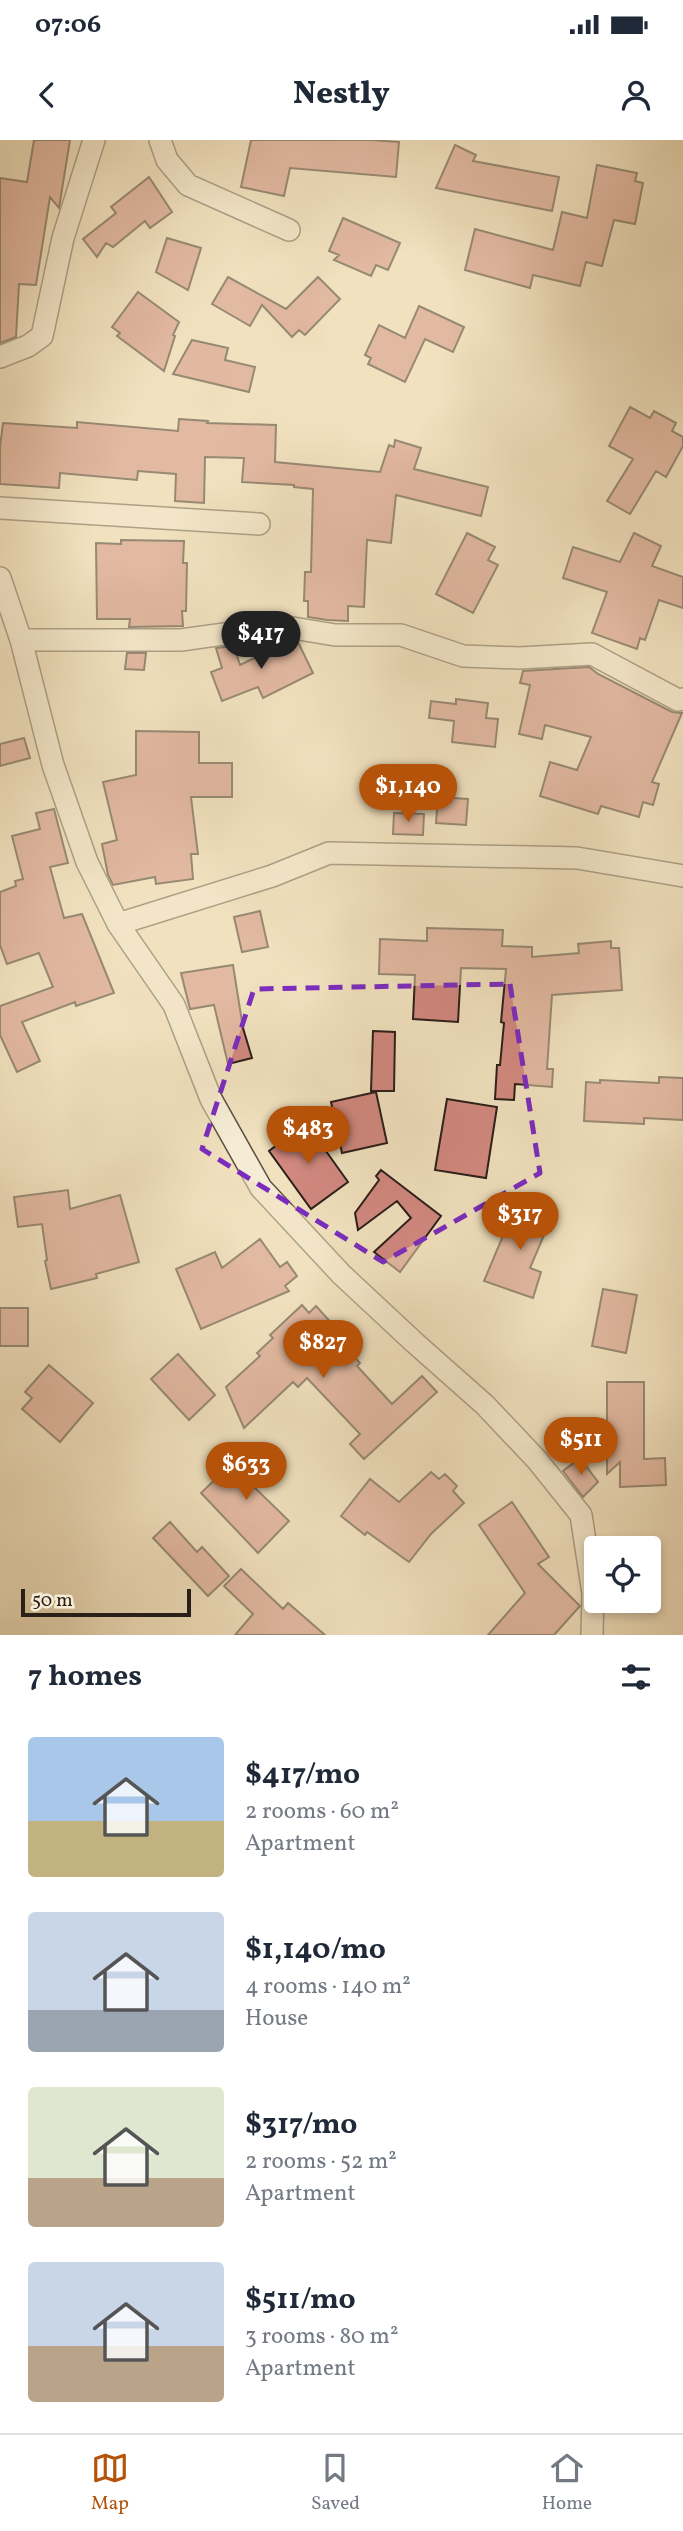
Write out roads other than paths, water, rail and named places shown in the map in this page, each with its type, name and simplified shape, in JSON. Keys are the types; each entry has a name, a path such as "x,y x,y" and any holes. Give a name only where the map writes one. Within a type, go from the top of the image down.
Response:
{"street":[{"path":"0,356 28,346 41,336 63,238 94,140"},
{"path":"160,140 167,160 188,185 289,230"},
{"path":"0,508 259,524"},
{"path":"0,578 22,640 52,765 87,862 118,924 174,1004 211,1099 261,1188 341,1275 485,1405 537,1460 581,1515 593,1593 592,1635"},
{"path":"22,640 181,640 281,626 335,635 401,635 463,656 592,654 678,700 683,699"},
{"path":"118,924 272,876 330,853 577,858 683,876"}]}
